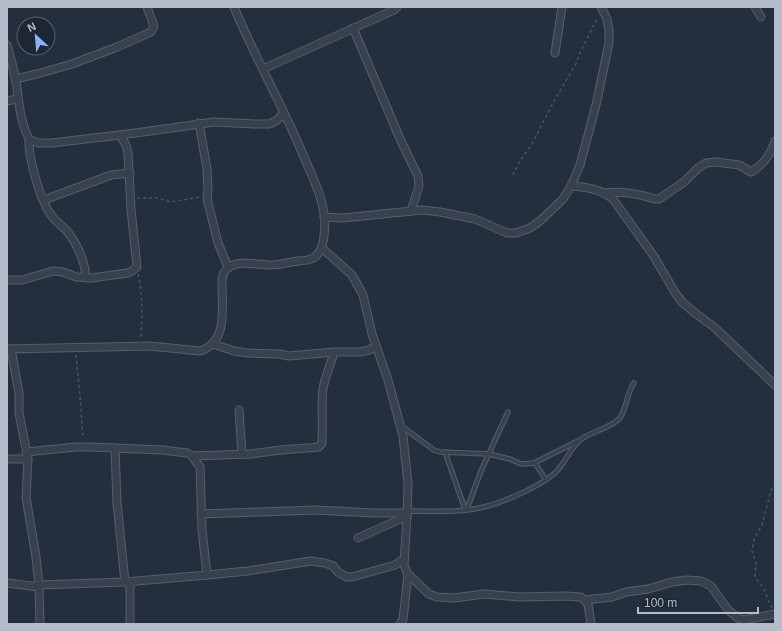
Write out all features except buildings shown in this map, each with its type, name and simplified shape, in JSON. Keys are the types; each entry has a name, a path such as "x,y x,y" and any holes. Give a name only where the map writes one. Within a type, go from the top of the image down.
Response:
{"street":[{"path":"15,79 72,64 151,32 154,26 147,7"},
{"path":"40,624 39,586 36,557 26,497 27,455 19,413 19,393 8,348 140,346 200,351 213,344 221,328 223,275 228,267 242,264 272,265 305,260 314,258 322,248 325,228 320,196 295,135 234,7"},
{"path":"263,69 398,7"},
{"path":"555,53 562,7"},
{"path":"755,7 761,17"},
{"path":"324,217 344,218 422,210 453,214 475,219 507,233 516,233 530,228 540,221 563,199 571,186 580,165 596,105 609,43 607,19 602,8"},
{"path":"353,28 401,141 418,176 419,186 411,211"},
{"path":"7,45 15,79 17,99 29,139 28,149 44,200 52,216 66,230 73,240 83,262 86,278"},
{"path":"7,101 17,99"},
{"path":"29,139 38,143 52,143 222,121 240,124 269,124 276,121 284,113"},
{"path":"199,123 206,169 208,188 207,196 218,243 228,267"},
{"path":"7,280 22,280 53,271 63,272 76,277 91,278 132,272 136,267 128,153 120,135"},
{"path":"605,193 623,192 659,199 684,182 702,165 711,162 741,165 751,172 768,156 775,141"},
{"path":"44,200 112,175 130,173"},
{"path":"571,186 593,188 605,193 613,199 653,255 682,302 699,317 714,327 775,385"},
{"path":"322,248 352,275 357,282 362,295 372,334 388,380 400,425 407,464 407,514 404,565 408,575 429,594 437,597 454,598 475,594 520,597 581,597 585,600 590,611 591,624"},
{"path":"213,344 240,352 270,353 289,356 334,352 366,352 376,346"},
{"path":"192,456 242,454 319,447 322,443 323,389 334,352"},
{"path":"239,410 242,454"},
{"path":"7,459 84,447 187,453 192,456 200,467 207,575"},
{"path":"115,448 117,503 128,582 130,624"},
{"path":"202,514 316,510 407,514"},
{"path":"358,538 407,514"},
{"path":"7,583 39,586 128,582 268,568 311,561 326,562 339,573 347,577 352,577 395,565 404,559"},
{"path":"400,624 403,619 408,575"},
{"path":"585,600 612,597 626,592 648,590 672,582 687,580 701,581 711,586 728,610 738,618 744,620 775,614"}],"lane":[{"path":"400,425 434,450 444,452 489,454 510,459 521,464 533,463 615,423 620,418 625,408 628,394 634,383"},
{"path":"466,509 508,412"},
{"path":"407,514 484,507 535,487 546,480 563,464 571,450 580,440"},
{"path":"444,452 466,509"},
{"path":"533,463 536,464 546,480"}],"path":[{"path":"513,175 520,161 532,144 555,99 576,64 602,8"},
{"path":"131,198 158,198 170,202 207,196"},
{"path":"136,267 141,290 143,311 140,346"},
{"path":"75,347 84,447"},
{"path":"775,483 771,490 762,525 754,539 752,551 756,563 755,578 764,589 768,602 775,610"}]}
